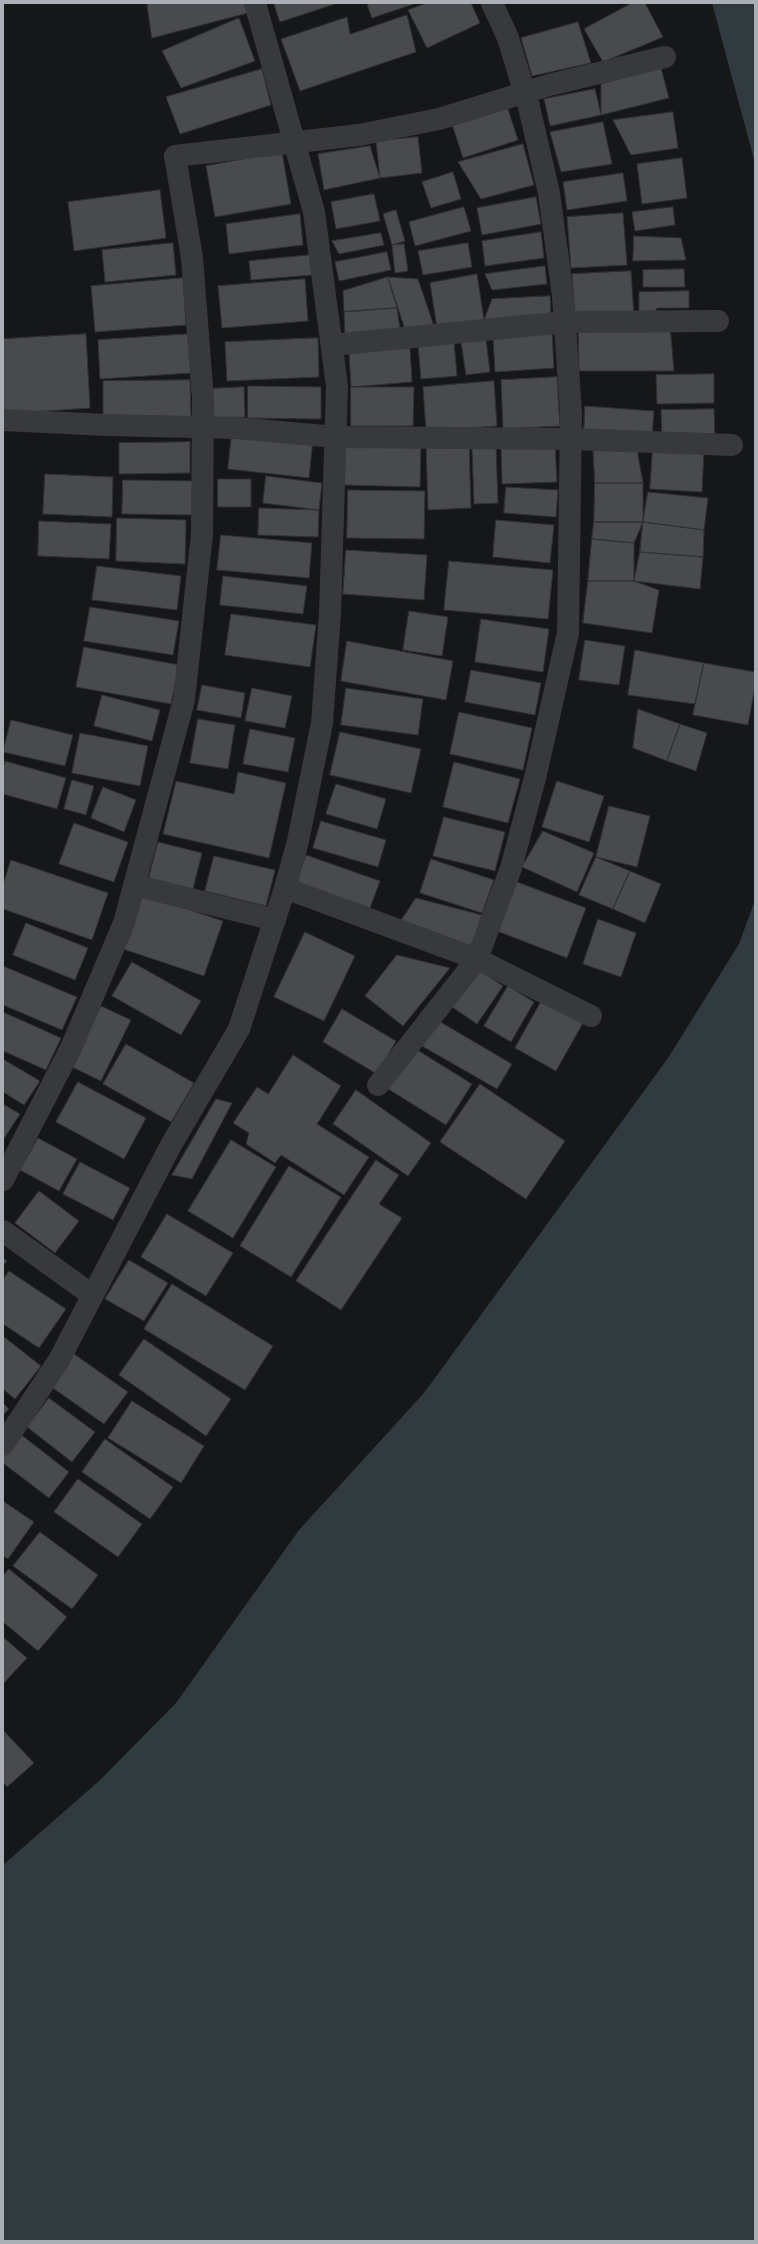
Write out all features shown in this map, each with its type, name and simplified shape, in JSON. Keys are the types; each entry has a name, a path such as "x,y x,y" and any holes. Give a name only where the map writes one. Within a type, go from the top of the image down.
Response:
{"street":[{"path":"3,1445 59,1360 171,1145 239,1029 275,920 298,841 322,723 330,613 337,386 314,212 255,3"},
{"path":"378,1085 477,960 511,868 535,778 568,633 571,439 565,322 549,193 524,92 508,38 492,3"},
{"path":"3,1180 71,1048 124,922 184,700 202,534 203,427 202,389 192,258 175,156 359,136 439,119 524,92 665,57"},
{"path":"332,345 565,322 718,321"},
{"path":"3,420 236,428 336,438 571,439 732,445"},
{"path":"134,885 275,920"},
{"path":"285,888 477,960 591,1016"},
{"path":"3,1231 92,1295"}],"shaded area":[{"path":"712,3 755,3 755,163"},
{"path":"755,900 755,2241 3,2241 3,1865 99,1781 176,1703 299,1530 424,1393 668,1058 739,944"}],"building":[{"path":"147,3 244,3 248,13 152,38"},
{"path":"274,3 338,3 280,22"},
{"path":"367,3 417,3 372,18"},
{"path":"427,3 471,3 480,23 427,48 408,10"},
{"path":"632,3 645,3 663,37 603,62 584,29"},
{"path":"407,15 416,52 300,91 281,39 347,17 350,34"},
{"path":"239,18 255,61 181,88 162,51"},
{"path":"578,22 591,63 532,76 521,38"},
{"path":"661,68 669,98 601,115 601,84"},
{"path":"262,69 271,105 180,134 166,97"},
{"path":"595,89 601,115 550,126 544,99"},
{"path":"505,100 518,140 463,158 450,118"},
{"path":"673,112 678,148 631,155 613,120"},
{"path":"603,122 612,164 561,172 550,132"},
{"path":"418,137 422,173 380,178 376,141"},
{"path":"523,144 534,185 481,199 458,162"},
{"path":"370,146 380,178 324,190 318,154"},
{"path":"282,152 291,204 215,217 206,166"},
{"path":"682,158 687,198 642,204 637,164"},
{"path":"453,172 461,199 431,208 422,182"},
{"path":"623,173 627,201 567,210 563,182"},
{"path":"160,190 166,238 74,251 68,202"},
{"path":"374,194 380,221 336,229 331,202"},
{"path":"536,197 541,224 482,235 477,208"},
{"path":"464,207 471,231 415,246 409,222"},
{"path":"673,207 675,225 635,231 632,212"},
{"path":"396,210 405,241 392,245 383,214"},
{"path":"623,213 627,265 571,268 567,217"},
{"path":"300,214 303,245 229,254 226,224"},
{"path":"541,232 544,258 485,266 482,241"},
{"path":"381,233 384,245 339,254 332,241"},
{"path":"634,236 681,238 686,260 633,261"},
{"path":"173,243 176,275 105,282 102,250"},
{"path":"468,243 472,267 423,275 418,251"},
{"path":"404,244 408,271 395,273 392,245"},
{"path":"387,252 391,270 339,281 335,262"},
{"path":"311,255 312,275 251,280 249,261"},
{"path":"545,266 547,284 492,290 485,274"},
{"path":"684,269 685,287 643,287 643,270"},
{"path":"631,271 634,317 575,320 572,274"},
{"path":"477,274 484,320 437,328 430,283"},
{"path":"388,277 397,308 344,312 343,291"},
{"path":"388,277 418,279 434,326 407,335"},
{"path":"183,278 186,325 95,332 91,286"},
{"path":"305,279 308,321 222,328 218,286"},
{"path":"689,291 689,308 657,308 653,315 639,316 639,292"},
{"path":"550,296 551,316 484,320 492,299"},
{"path":"397,308 400,329 345,336 344,312"},
{"path":"670,326 674,371 579,371 578,327"},
{"path":"552,333 554,368 495,372 493,337"},
{"path":"86,334 90,408 3,414 3,339"},
{"path":"190,334 192,373 100,379 98,340"},
{"path":"318,338 319,377 227,381 225,342"},
{"path":"486,339 490,372 466,375 461,342"},
{"path":"454,342 457,376 421,379 418,345"},
{"path":"410,348 412,382 351,387 349,353"},
{"path":"714,374 714,403 657,404 656,375"},
{"path":"557,377 560,426 503,429 501,380"},
{"path":"190,380 191,417 103,418 103,381"},
{"path":"494,381 497,426 426,431 423,387"},
{"path":"248,386 321,387 321,419 248,418"},
{"path":"244,387 245,417 205,418 205,389"},
{"path":"351,387 414,387 413,426 351,426"},
{"path":"585,406 654,411 652,436 584,431"},
{"path":"714,409 715,439 662,441 661,410"},
{"path":"232,432 313,440 309,478 228,469"},
{"path":"190,442 190,473 119,474 119,443"},
{"path":"469,443 471,508 428,510 426,445"},
{"path":"346,444 421,446 420,487 344,485"},
{"path":"555,445 557,482 502,484 501,446"},
{"path":"496,446 498,503 474,504 472,447"},
{"path":"653,447 704,450 702,492 650,489"},
{"path":"593,448 637,450 643,483 595,483"},
{"path":"45,474 113,477 112,517 43,514"},
{"path":"266,476 322,483 319,510 263,503"},
{"path":"218,479 251,479 251,507 218,507"},
{"path":"123,480 195,481 194,515 122,514"},
{"path":"595,483 643,483 643,522 594,522"},
{"path":"506,487 558,490 556,517 504,513"},
{"path":"348,490 425,491 424,539 347,538"},
{"path":"648,492 708,498 704,530 643,522"},
{"path":"259,508 319,510 318,537 258,535"},
{"path":"117,518 186,520 185,564 116,561"},
{"path":"496,520 554,525 550,563 493,557"},
{"path":"39,521 111,524 109,559 38,556"},
{"path":"594,522 643,522 634,543 592,539"},
{"path":"643,522 704,530 703,557 640,552"},
{"path":"221,535 312,543 309,578 217,570"},
{"path":"592,539 634,543 634,581 588,581"},
{"path":"346,550 427,555 424,600 343,594"},
{"path":"640,552 703,557 700,589 634,581"},
{"path":"449,561 553,570 548,619 444,610"},
{"path":"97,566 181,576 177,610 92,600"},
{"path":"223,576 307,586 303,614 220,605"},
{"path":"588,581 634,581 659,590 652,633 583,623"},
{"path":"90,607 179,621 173,655 84,641"},
{"path":"409,611 448,617 442,656 403,650"},
{"path":"231,614 316,625 310,667 225,655"},
{"path":"481,619 549,629 543,672 475,662"},
{"path":"585,640 625,646 619,685 579,680"},
{"path":"347,641 453,661 446,700 341,681"},
{"path":"84,647 179,665 171,704 76,687"},
{"path":"635,650 704,663 695,704 628,695"},
{"path":"704,663 755,672 755,686 748,725 693,715"},
{"path":"471,670 541,683 535,715 465,702"},
{"path":"202,685 245,693 241,718 197,710"},
{"path":"252,688 292,696 285,728 245,721"},
{"path":"346,688 423,699 418,735 341,725"},
{"path":"102,695 160,710 152,741 94,726"},
{"path":"638,709 680,724 667,761 633,748"},
{"path":"459,712 532,728 523,770 450,754"},
{"path":"198,719 235,725 228,769 190,763"},
{"path":"11,720 73,735 65,766 3,752"},
{"path":"680,724 707,733 696,771 667,761"},
{"path":"250,729 295,738 288,772 243,764"},
{"path":"340,732 421,749 411,793 330,775"},
{"path":"80,733 148,746 140,786 72,773"},
{"path":"5,761 66,778 57,809 3,794 3,769"},
{"path":"454,762 520,779 508,823 443,807"},
{"path":"238,772 286,783 269,858 163,834 176,781 234,794"},
{"path":"72,780 94,786 86,815 64,809"},
{"path":"557,781 604,796 589,842 542,827"},
{"path":"336,784 386,799 377,829 326,814"},
{"path":"103,787 136,800 124,832 91,818"},
{"path":"609,806 650,816 637,867 596,857"},
{"path":"444,817 505,832 495,871 433,856"},
{"path":"321,821 386,840 378,867 313,848"},
{"path":"74,823 128,842 114,882 59,864"},
{"path":"543,831 594,853 577,892 522,867"},
{"path":"158,842 202,853 192,893 148,881"},
{"path":"306,855 380,881 370,908 296,883"},
{"path":"214,856 275,870 266,906 205,891"},
{"path":"596,857 630,871 613,909 579,895"},
{"path":"431,859 494,880 482,913 420,893"},
{"path":"11,860 108,893 92,940 3,909 3,885"},
{"path":"630,871 661,884 645,923 613,909"},
{"path":"517,882 586,908 567,958 497,931"},
{"path":"142,894 223,921 204,976 123,949"},
{"path":"416,898 482,915 473,947 397,927"},
{"path":"598,919 636,933 621,977 583,964"},
{"path":"26,923 88,948 75,980 13,955"},
{"path":"305,932 355,956 324,1021 274,997"},
{"path":"397,955 450,968 403,1026 365,996"},
{"path":"132,962 201,1001 181,1035 112,996"},
{"path":"3,966 77,997 62,1030 3,1005"},
{"path":"478,969 503,986 477,1024 452,1007"},
{"path":"508,986 534,1002 511,1042 484,1026"},
{"path":"542,1000 583,1023 556,1071 515,1048"},
{"path":"101,1006 131,1020 101,1081 72,1067"},
{"path":"342,1009 396,1041 377,1074 323,1042"},
{"path":"3,1012 61,1038 46,1070 3,1051"},
{"path":"437,1020 512,1064 497,1089 422,1046"},
{"path":"126,1044 194,1083 171,1122 103,1084"},
{"path":"411,1046 472,1084 446,1125 385,1087"},
{"path":"293,1055 341,1086 317,1124 369,1157 344,1195 281,1155 275,1163 246,1144 249,1133 233,1123 257,1087 268,1094"},
{"path":"3,1059 40,1081 24,1105 3,1092"},
{"path":"78,1082 146,1118 124,1159 56,1122"},
{"path":"480,1084 565,1141 526,1199 440,1142"},
{"path":"356,1090 431,1143 408,1176 333,1124"},
{"path":"216,1099 232,1103 192,1179 172,1175"},
{"path":"3,1104 20,1114 3,1140"},
{"path":"38,1138 77,1159 59,1191 20,1170"},
{"path":"231,1140 276,1167 233,1238 188,1211"},
{"path":"376,1160 399,1175 379,1204 402,1218 341,1310 296,1281"},
{"path":"80,1162 130,1188 113,1220 63,1194"},
{"path":"289,1166 341,1197 291,1277 240,1246"},
{"path":"39,1191 79,1221 55,1253 15,1223"},
{"path":"167,1214 233,1253 206,1296 141,1257"},
{"path":"3,1258 7,1261 3,1266"},
{"path":"129,1260 168,1283 144,1321 105,1299"},
{"path":"9,1271 66,1309 39,1348 3,1324 3,1280"},
{"path":"172,1284 273,1346 245,1390 144,1329"},
{"path":"3,1336 41,1366 15,1399 3,1389"},
{"path":"144,1339 231,1399 206,1436 119,1375"},
{"path":"74,1354 128,1392 104,1424 50,1386"},
{"path":"49,1398 95,1432 72,1462 27,1427"},
{"path":"132,1401 204,1446 181,1483 108,1438"},
{"path":"3,1403 9,1409 3,1415"},
{"path":"19,1433 69,1472 49,1498 3,1463 3,1453"},
{"path":"105,1439 173,1487 150,1519 82,1472"},
{"path":"78,1479 142,1524 118,1557 54,1512"},
{"path":"3,1501 34,1522 8,1559 3,1556"},
{"path":"40,1532 98,1575 72,1609 13,1566"},
{"path":"9,1569 67,1617 38,1651 3,1622 3,1576"},
{"path":"3,1637 27,1658 3,1684"},
{"path":"3,1730 34,1763 7,1787 3,1782"}]}
